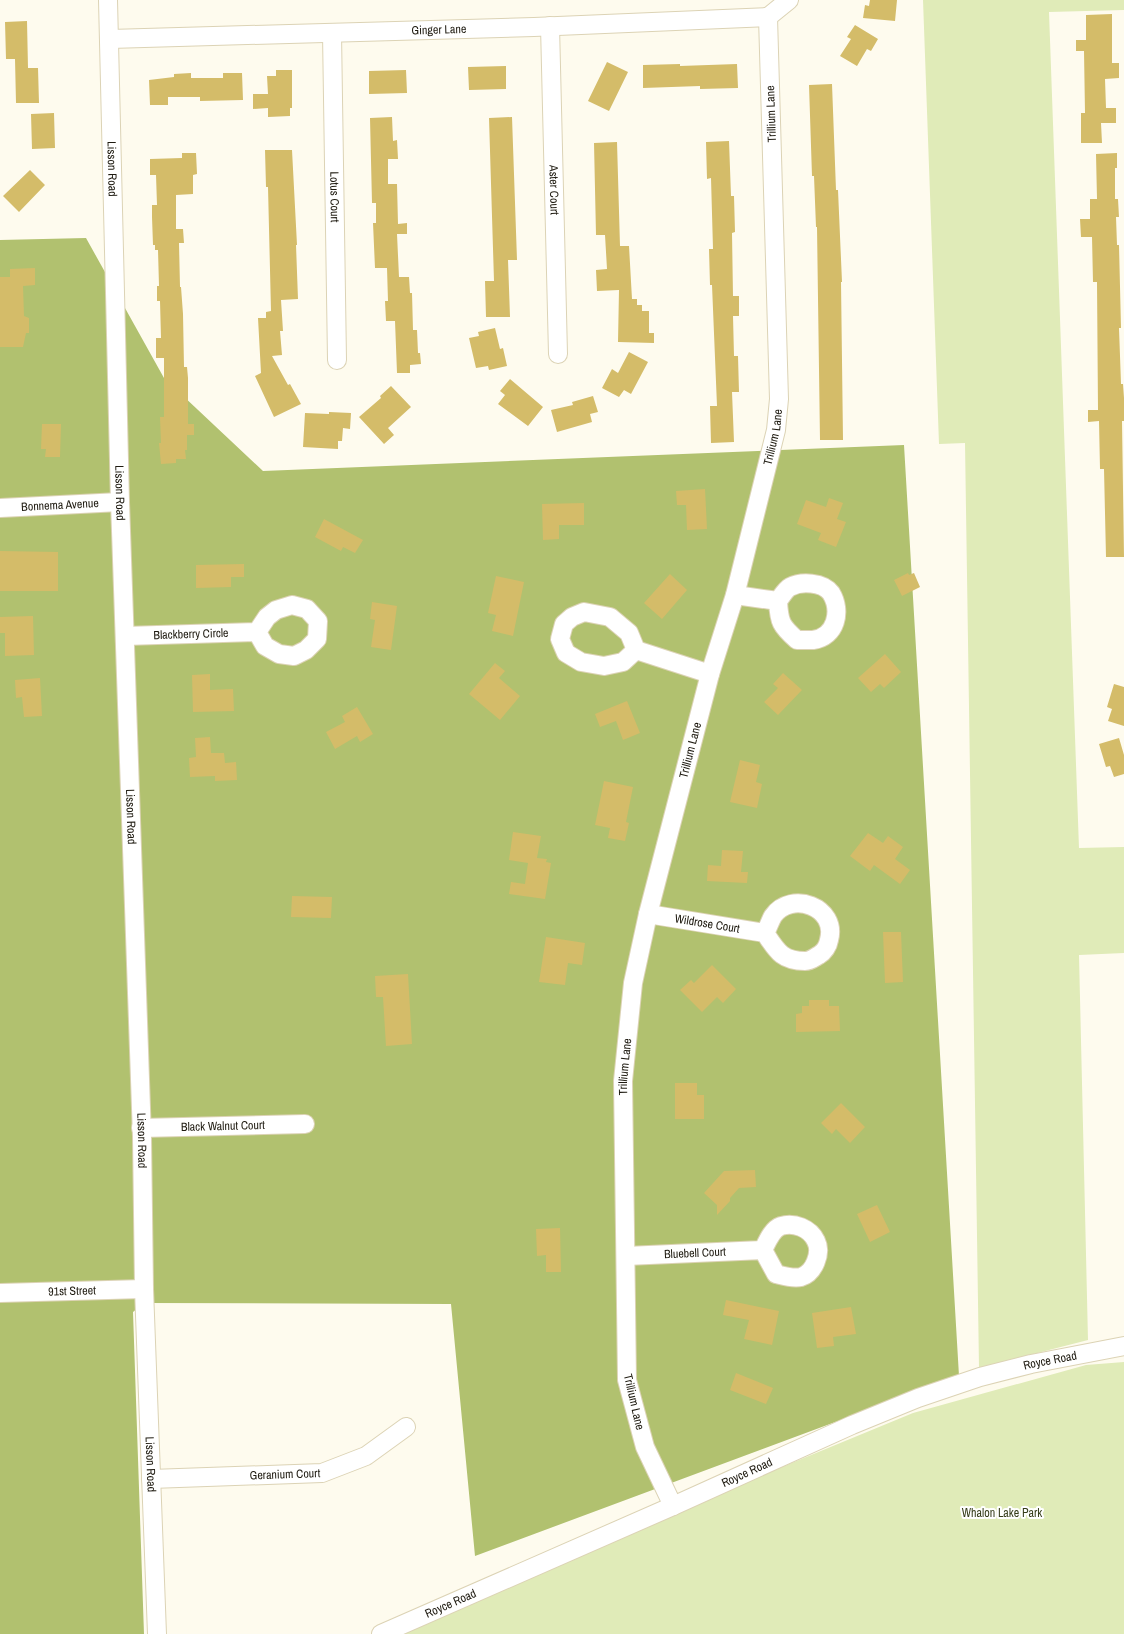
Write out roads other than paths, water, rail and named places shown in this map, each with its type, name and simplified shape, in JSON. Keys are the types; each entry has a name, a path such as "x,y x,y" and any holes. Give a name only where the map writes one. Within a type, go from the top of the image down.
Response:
{"street":[{"name":"Lisson Road","path":"108,0 120,502 141,1128 144,1289 157,1634"},
{"path":"768,17 790,0"},
{"name":"Ginger Lane","path":"110,38 332,33 768,17"},
{"name":"Trillium Lane","path":"673,1506 645,1447 627,1380 623,1081 633,983 648,914 710,674 735,595 776,430 779,400 768,17"},
{"name":"Aster Court","path":"550,26 558,354"},
{"name":"Lotus Court","path":"332,33 337,360"},
{"name":"Bonnema Avenue","path":"0,508 120,502"},
{"path":"735,595 778,601"},
{"name":"Blackberry Circle","path":"125,636 257,632"},
{"path":"636,650 710,674"},
{"name":"Wildrose Court","path":"648,914 765,933"},
{"name":"Black Walnut Court","path":"141,1128 305,1124"},
{"name":"Bluebell Court","path":"626,1256 763,1250"},
{"name":"91st Street","path":"0,1293 144,1289"},
{"name":"Royce Road","path":"381,1634 673,1506 852,1425 918,1398 980,1377 1031,1364 1124,1346"},
{"name":"Geranium Court","path":"152,1479 322,1473 366,1456 406,1427"}],"park label":[{"name":"Whalon Lake Park","path":"1002,1513"}]}
